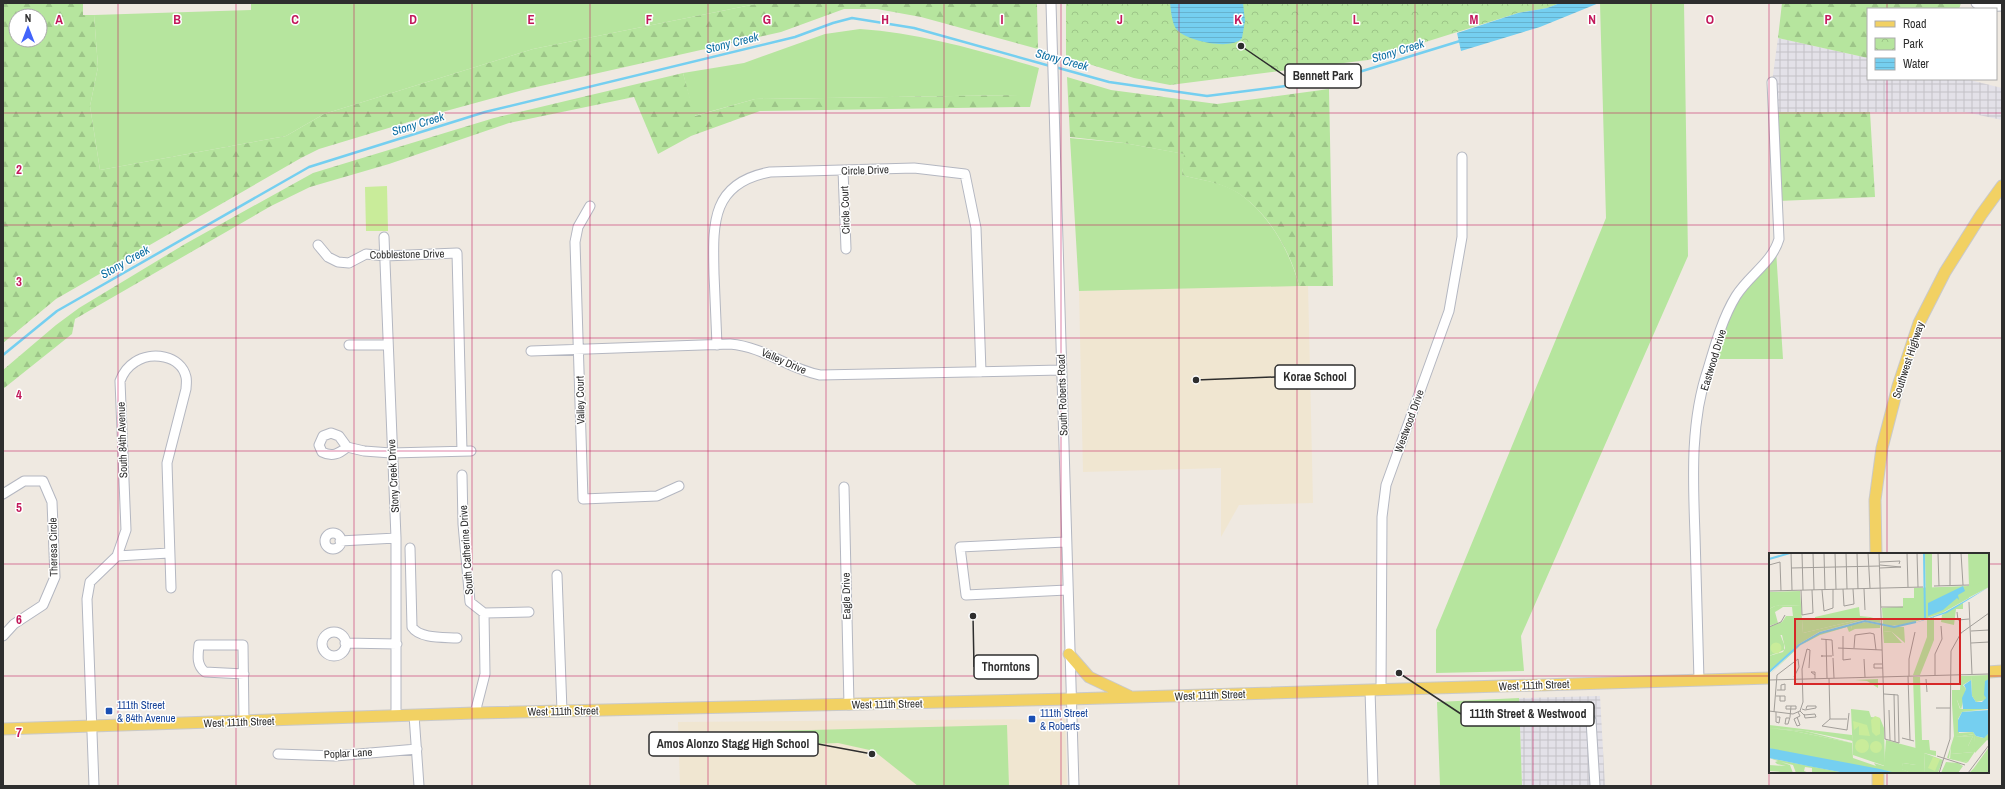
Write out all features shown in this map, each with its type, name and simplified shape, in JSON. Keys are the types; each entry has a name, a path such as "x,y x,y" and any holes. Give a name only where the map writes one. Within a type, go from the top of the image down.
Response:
{"main road":[{"name":"Southwest Highway","path":"1876,553 1875,500 1882,448 1898,386 1919,323 1945,272 1980,215 2002,186"},
{"path":"1069,654 1089,676 1132,697"},
{"path":"1989,672 2002,671"},
{"name":"West 111th Street","path":"3,729 244,722 414,715 1070,699 1769,678"},
{"path":"1878,773 1878,786"}],"street":[{"name":"South Roberts Road","path":"1051,3 1070,699 1074,786"},
{"path":"1976,3 1980,7 2002,6"},
{"name":"Eastwood Drive","path":"1699,680 1693,470 1697,425 1707,371 1729,310 1743,286 1776,250 1779,239 1772,82"},
{"name":"Westwood Drive","path":"1373,786 1375,690 1384,498 1386,485 1449,311 1462,237 1462,157"},
{"name":"Circle Drive","path":"717,344 714,226 720,204 726,195 741,182 762,173 914,168 965,174 976,228 981,372"},
{"name":"Circle Court","path":"844,170 846,249"},
{"name":"Valley Court","path":"590,206 578,226 575,242 583,499 657,496 679,486"},
{"name":"Stony Creek Drive","path":"384,237 391,453 396,538 396,716"},
{"name":"Cobblestone Drive","path":"318,245 328,257 338,262 349,263 366,254 385,256 457,253 467,451 391,453"},
{"name":"Valley Drive","path":"531,351 717,344 739,345 756,348 798,370 820,375 1061,370"},
{"path":"349,345 388,345"},
{"name":"South 84th Avenue","path":"94,786 93,727 87,599 90,582 117,556 126,530 120,381 124,371 135,362 151,356 167,357 179,364 186,377 186,390 167,463 171,588"},
{"path":"347,447 364,451 391,453"},
{"name":"South Catherine Drive","path":"462,475 463,524 470,602 484,613"},
{"name":"Theresa Circle","path":"3,494 24,481 43,481 52,502 56,577 43,605 14,624 3,636"},
{"name":"Eagle Drive","path":"844,487 849,705"},
{"path":"340,541 396,538"},
{"path":"1066,542 960,547 966,595 1067,590"},
{"path":"410,548 412,624 414,630 425,635 457,638"},
{"path":"117,556 169,554"},
{"path":"557,575 562,711"},
{"path":"396,589 411,589"},
{"path":"475,714 485,674 484,613 529,612"},
{"path":"345,643 397,644"},
{"path":"244,674 205,672 200,668 198,661 199,645 243,645 244,674 244,722"},
{"path":"414,715 419,786"},
{"path":"1591,720 1595,786"},
{"name":"Poplar Lane","path":"278,754 335,756 417,749"}],"shaded area":[{"path":"1778,38 1867,58 1867,80 1970,80 2002,88 2002,120 1965,112 1774,112 1772,82"},
{"path":"1308,285 1313,503 1239,505 1221,537 1221,468 1083,472 1079,291"},
{"path":"1600,696 1605,786 1522,786 1519,698"},
{"path":"1065,719 1067,786 680,786 678,722"}],"green space":[{"path":"3,3 83,3 83,15 94,15 98,67 90,106 100,170 286,136 324,114 533,49 761,3 1037,4 1038,49 921,17 877,9 844,9 781,32 523,90 435,114 319,149 56,299 3,343"},
{"path":"251,3 761,3 533,49 324,114 286,136 100,170 90,106 98,67 94,15 251,10"},
{"path":"1066,3 1560,3 1547,8 1518,13 1368,60 1170,85 1134,78 1066,57"},
{"path":"1600,3 1684,3 1688,256 1521,636 1524,671 1436,673 1436,630 1606,218"},
{"path":"1782,3 1961,3 1959,8 1867,8 1867,58 1778,38"},
{"path":"860,29 906,34 973,49 1039,68 1030,107 1022,107 1022,95 755,99 694,116 683,73 744,63 825,34"},
{"path":"683,73 695,116 755,99 1023,95 1022,107 760,111 691,136 658,154 634,97 509,123 389,164 310,187 271,206 75,319 72,334 3,389 3,370 56,325 79,308 185,244 313,173 494,118"},
{"path":"1067,77 1111,90 1217,104 1329,89 1333,286 1299,286 1295,272 1282,243 1263,215 1251,203 1226,187 1182,175 1184,154 1124,143 1070,137"},
{"path":"1774,112 1870,112 1875,197 1777,201"},
{"path":"1070,138 1124,143 1185,154 1182,175 1227,187 1240,194 1263,215 1273,228 1289,257 1299,286 1079,291"},
{"path":"387,186 388,231 366,231 365,187"},
{"path":"1776,250 1783,359 1711,359 1729,311"},
{"path":"1519,698 1522,786 1440,786 1437,702"},
{"path":"1007,725 1009,786 918,786 874,751 838,743 742,747 736,732"}],"water":[{"path":"1170,3 1243,3 1245,21 1242,38 1237,42 1220,44 1190,38 1177,30 1172,17"},
{"path":"1560,3 1599,3 1540,27 1461,51 1457,33 1518,13 1547,8"}],"waterway":[{"name":"Stony Creek","path":"3,355 57,311 309,167 485,112 795,37 833,23 852,18 914,28 1050,66"},
{"name":"Stony Creek","path":"1055,67 1109,82 1207,96 1333,80 1460,41"}],"place":[{"name":"Bennett Park","path":"1241,46"},
{"name":"Korae School","path":"1196,380"},
{"name":"Thorntons","path":"973,616"},
{"name":"111th Street & Westwood","path":"1399,673"},
{"name":"111th Street & 84th Avenue","path":"109,711"},
{"name":"111th Street & Roberts","path":"1032,719"},
{"name":"Amos Alonzo Stagg High School","path":"872,754"}]}
